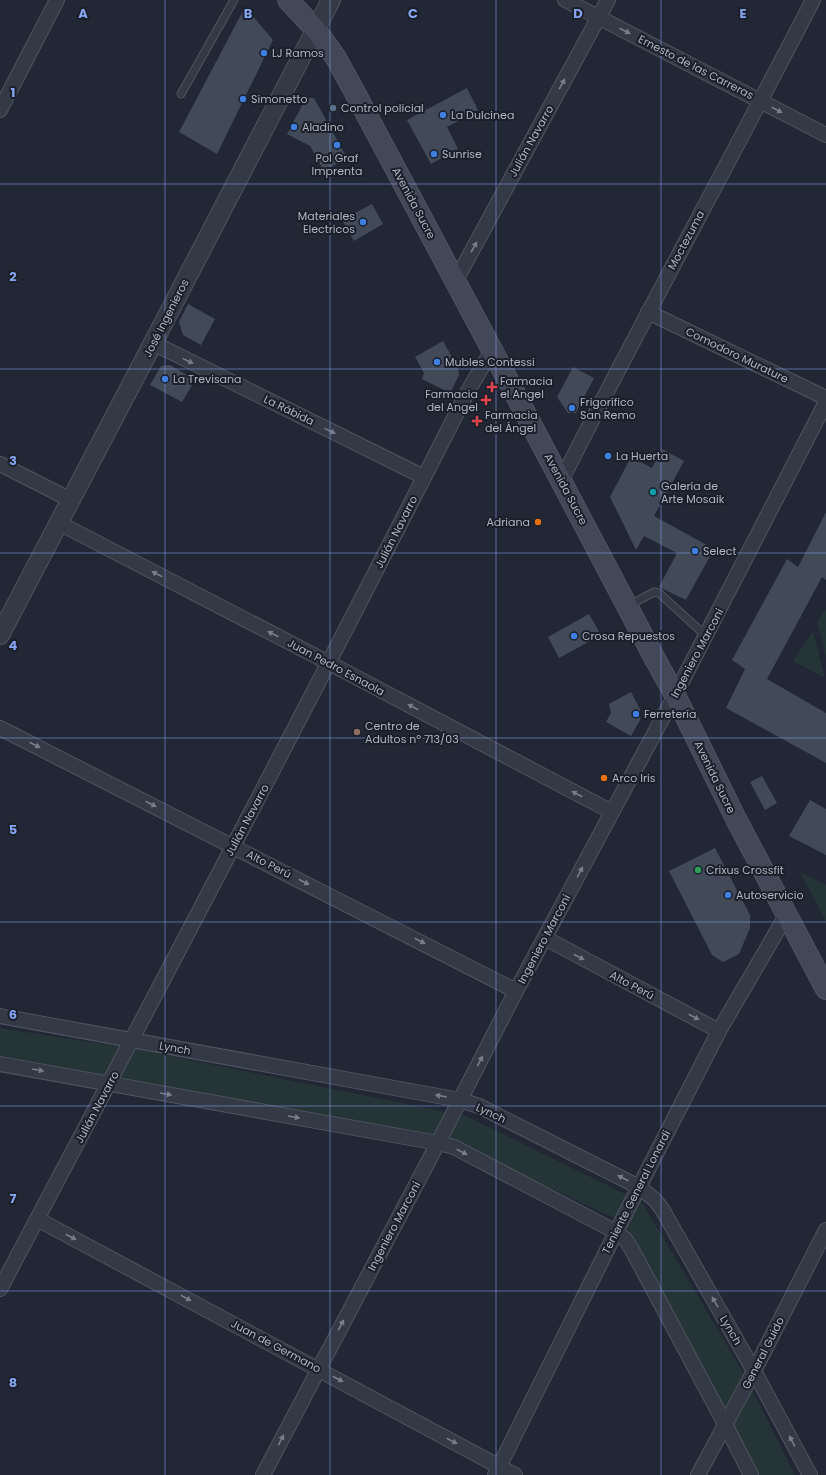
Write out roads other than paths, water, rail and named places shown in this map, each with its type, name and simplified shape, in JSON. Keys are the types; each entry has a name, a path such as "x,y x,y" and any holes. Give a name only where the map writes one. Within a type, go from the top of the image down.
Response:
{"main road":[{"name":"Avenida Sucre","path":"288,0 316,30 336,58 353,89 675,695 736,819 826,989"}],"street":[{"path":"0,110 57,0"},
{"name":"José Ingenieros","path":"0,635 331,0"},
{"name":"Ernesto de las Carreras","path":"565,0 826,135"},
{"name":"Julián Navarro","path":"455,282 608,0"},
{"name":"Moctezuma","path":"561,481 648,312 761,101 813,0"},
{"name":"Comodoro Murature","path":"648,312 826,398"},
{"name":"La Rábida","path":"153,343 424,477"},
{"name":"Julián Navarro","path":"0,1289 329,663 468,392 492,350"},
{"name":"Ingeniero Marconi","path":"263,1475 438,1143 516,991 706,636 826,402"},
{"path":"0,464 71,500"},
{"name":"Juan Pedro Esnaola","path":"59,523 612,812"},
{"name":"Alto Perú","path":"0,728 516,991"},
{"name":"Teniente General Lonardi","path":"497,1471 719,1030 787,914"},
{"name":"Alto Perú","path":"545,938 719,1030"},
{"name":"Lynch","path":"0,1016 460,1100 479,1106 639,1187 655,1200 662,1209 754,1371 810,1475"},
{"path":"0,1064 454,1147 616,1232 625,1239 631,1248 751,1475"},
{"name":"Juan de Germano","path":"37,1219 318,1369 497,1471 515,1475"},
{"name":"General Guido","path":"698,1475 754,1371 826,1230"}],"lane":[{"path":"181,94 234,0"},
{"path":"628,606 654,592 659,593 706,636"}],"place":[{"name":"LJ Ramos","path":"264,53"},
{"name":"Simonetto","path":"243,99"},
{"name":"Control policial","path":"333,108"},
{"name":"La Dulcinea","path":"443,115"},
{"name":"Aladino","path":"294,127"},
{"name":"Pol Graf Imprenta","path":"337,145"},
{"name":"Sunrise","path":"434,154"},
{"name":"Materiales Electricos","path":"363,222"},
{"name":"Mubles Contessi","path":"437,362"},
{"name":"La Trevisana","path":"165,379"},
{"name":"Farmacia el Angel","path":"492,387"},
{"name":"Farmacia del Angel","path":"486,400"},
{"name":"Frigorífico San Remo","path":"572,408"},
{"name":"Farmacia del Ángel","path":"477,421"},
{"name":"La Huerta","path":"608,456"},
{"name":"Galería de Arte Mosaik","path":"653,492"},
{"name":"Adriana","path":"538,522"},
{"name":"Select","path":"695,551"},
{"name":"Crosa Repuestos","path":"574,636"},
{"name":"Ferretería","path":"636,714"},
{"name":"Centro de Adultos nº 713/03","path":"357,732"},
{"name":"Arco Iris","path":"604,778"},
{"name":"Crixus Crossfit","path":"698,870"},
{"name":"Autoservicio","path":"728,895"}]}
